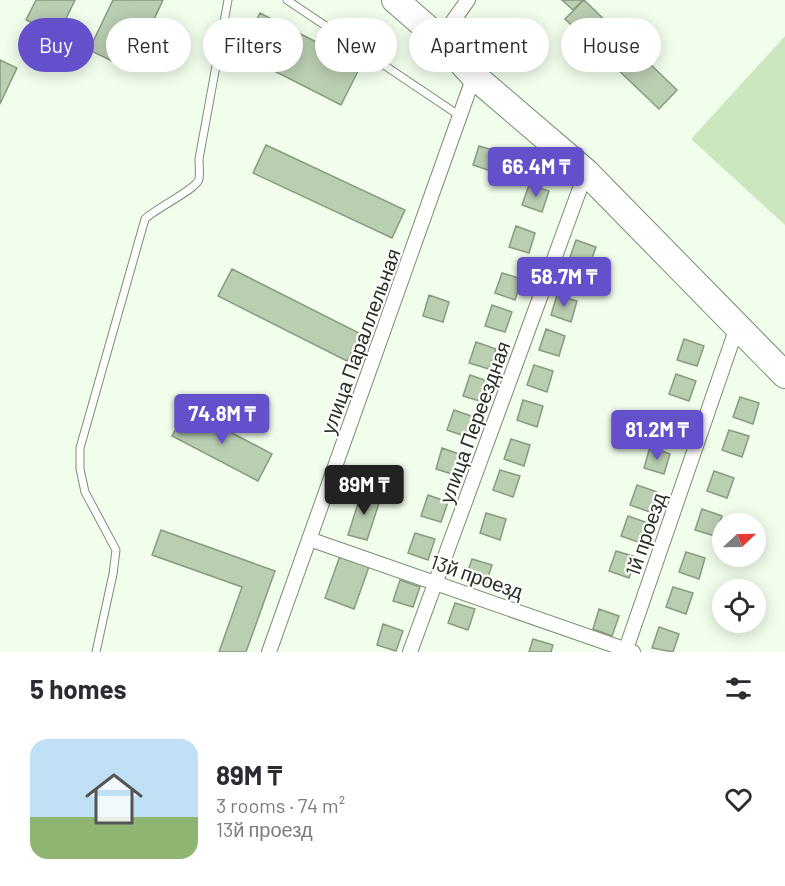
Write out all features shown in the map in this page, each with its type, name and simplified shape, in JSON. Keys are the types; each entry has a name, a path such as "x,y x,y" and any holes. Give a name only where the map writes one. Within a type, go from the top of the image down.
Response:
{"highway":[{"path":"395,0 416,18"},
{"path":"470,72 586,172 785,375"}],"street":[{"path":"455,18 468,0"},
{"name":"улица Параллельная","path":"269,652 474,76"},
{"name":"улица Переездная","path":"410,652 586,172"},
{"name":"1й проезд","path":"628,651 737,327"},
{"name":"13й проезд","path":"309,539 628,651"}],"lane":[{"path":"96,652 116,550 85,492 80,469 80,448 145,219 158,207 193,188 199,180 199,159 228,0"},
{"path":"287,0 460,116"}],"green space":[{"path":"785,36 785,225 691,139"}],"building":[{"path":"36,0 75,0 66,18 27,18"},
{"path":"113,0 163,0 155,18 106,18 106,58 94,52 94,40"},
{"path":"562,0 583,0 573,10"},
{"path":"584,0 603,18 566,18"},
{"path":"260,13 270,18 257,18"},
{"path":"303,35 315,41 315,72 358,72 341,105 276,72 303,72"},
{"path":"0,60 17,68 0,104"},
{"path":"620,72 658,72 677,90 659,109"},
{"path":"266,145 405,210 392,238 253,173"},
{"path":"479,146 500,152 494,172 473,165"},
{"path":"529,185 549,191 542,212 522,205"},
{"path":"516,226 535,233 529,253 509,247"},
{"path":"576,240 596,247 589,267 569,260"},
{"path":"232,269 361,334 347,361 218,296"},
{"path":"502,273 522,279 515,300 495,293"},
{"path":"429,295 449,302 443,322 423,316"},
{"path":"557,295 577,301 571,322 551,315"},
{"path":"492,305 512,312 505,332 485,326"},
{"path":"546,329 565,336 559,356 539,350"},
{"path":"684,339 704,346 697,366 677,360"},
{"path":"476,342 496,349 489,369 469,363"},
{"path":"534,365 553,371 547,392 527,385"},
{"path":"676,374 696,381 689,401 669,394"},
{"path":"470,375 490,382 483,402 463,396"},
{"path":"740,397 759,403 753,424 733,417"},
{"path":"523,400 543,406 537,427 517,420"},
{"path":"187,409 272,454 258,481 172,436"},
{"path":"454,410 474,417 467,437 447,430"},
{"path":"659,419 679,426 672,446 652,440"},
{"path":"729,430 749,436 742,457 722,450"},
{"path":"511,439 530,445 524,466 504,459"},
{"path":"650,447 670,454 664,474 644,468"},
{"path":"442,448 462,455 455,475 436,469"},
{"path":"500,470 520,476 513,497 493,490"},
{"path":"714,471 734,478 727,498 707,491"},
{"path":"637,485 657,492 650,512 630,505"},
{"path":"362,491 381,497 367,540 348,535"},
{"path":"428,495 448,502 441,522 421,516"},
{"path":"702,509 713,513 712,535 695,530"},
{"path":"486,513 506,519 500,540 480,533"},
{"path":"628,516 648,523 641,543 621,536"},
{"path":"161,530 275,571 246,652 219,652 242,587 152,555"},
{"path":"415,533 435,539 428,560 408,553"},
{"path":"616,551 636,557 629,578 609,571"},
{"path":"686,552 705,558 699,579 679,572"},
{"path":"341,553 370,564 354,609 325,598"},
{"path":"472,559 492,565 485,586 465,579"},
{"path":"400,580 420,587 413,607 393,601"},
{"path":"673,587 693,593 686,614 666,607"},
{"path":"455,603 475,609 468,630 448,623"},
{"path":"599,609 619,616 612,636 593,629"},
{"path":"383,624 403,631 396,651 377,645"},
{"path":"659,627 679,634 673,652 652,648"},
{"path":"533,639 553,645 551,652 529,652"}]}
